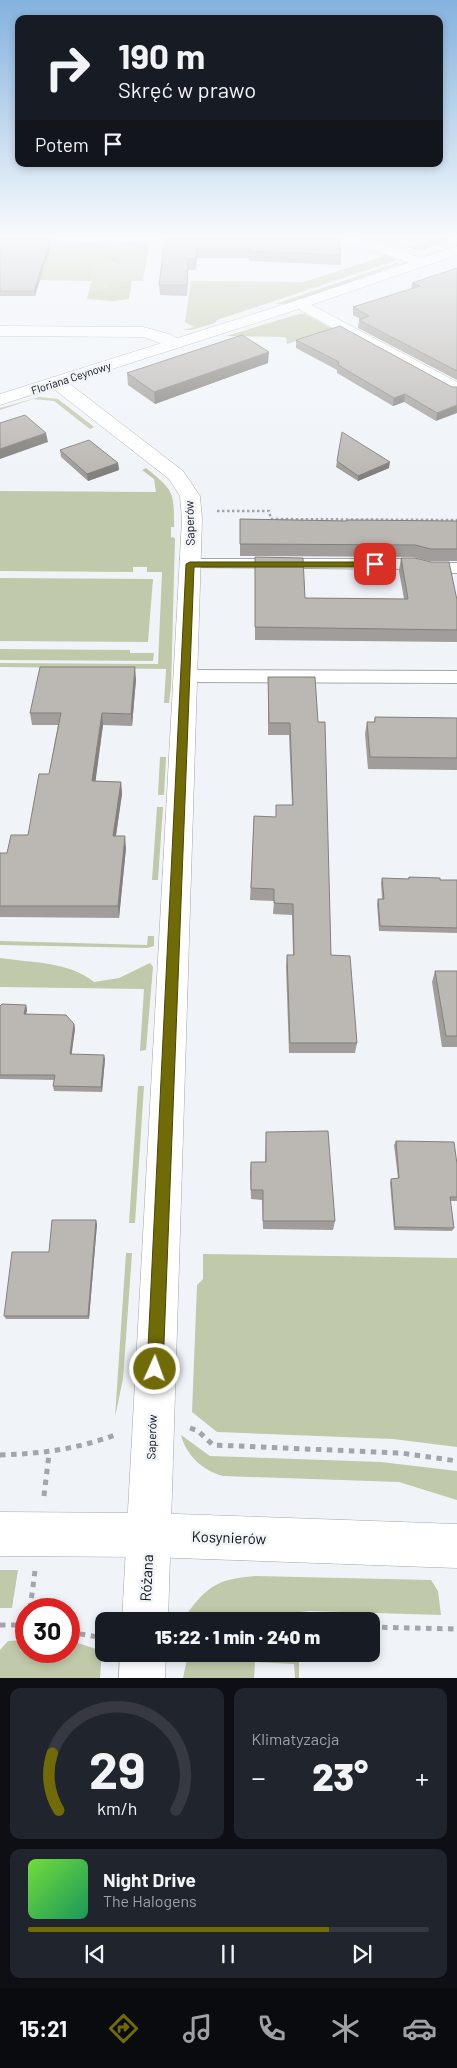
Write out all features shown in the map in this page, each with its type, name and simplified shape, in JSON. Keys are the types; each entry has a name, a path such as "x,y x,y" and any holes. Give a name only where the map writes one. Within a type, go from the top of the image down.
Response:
{"street":[{"name":"Floriana Ceynowy","path":"0,400 265,315"},
{"path":"321,315 457,389"},
{"path":"0,331 143,332 164,337 176,344"},
{"name":"Saperów","path":"56,382 176,475 190,496 192,519 149,1536"},
{"name":"Kosynierów","path":"0,1534 149,1536 457,1546"},
{"name":"Różana","path":"145,1612 149,1536"},
{"path":"142,1678 143,1662"}],"lane":[{"path":"190,564 412,564 429,568 457,568"},
{"path":"185,676 457,677"}],"path":[{"path":"192,519 205,518 210,512 269,511 271,519 457,520"},
{"path":"0,1455 49,1454 94,1444 118,1434 187,1427 198,1430 213,1445 401,1453 457,1460"},
{"path":"0,1625 15,1625"},
{"path":"380,1627 457,1630"},
{"path":"80,1634 95,1636"}],"green space":[{"path":"186,315 231,315 217,320 215,323 191,330 183,330 194,327 185,322"},
{"path":"295,315 307,315 333,329 287,344 286,337 226,336"},
{"path":"39,397 58,399 94,427 90,429 54,401 33,399 0,410 0,408"},
{"path":"146,468 167,487 174,506 174,527 171,527 171,537 175,538 169,703 164,703 166,669 0,667 0,663 158,664 162,572 147,572 147,567 133,567 133,572 0,571 0,491 156,492 154,479 142,470"},
{"path":"0,578 153,579 148,642 0,641"},
{"path":"0,649 130,650 130,653 154,653 153,661 0,660"},
{"path":"160,757 166,757 164,795 158,795"},
{"path":"157,807 163,807 158,880 152,880"},
{"path":"148,936 154,936 154,946 147,948 0,945 0,941 147,945"},
{"path":"0,958 61,966 84,975 94,982 119,978 150,963 153,967 146,1050 140,1051 144,989 0,987"},
{"path":"138,1086 144,1086 135,1223 129,1223"},
{"path":"126,1253 132,1253 123,1379 115,1417"},
{"path":"203,1254 457,1258 457,1447 393,1439 217,1432 192,1412 197,1285 203,1279"},
{"path":"181,1435 210,1456 381,1462 457,1471 457,1500 399,1482 223,1476 216,1474 196,1461 187,1449"},
{"path":"0,1570 18,1570 12,1608 0,1608"},
{"path":"241,1577 431,1580 438,1591 441,1615 310,1611 188,1612 197,1600 212,1587"},
{"path":"8,1641 15,1641 15,1663 80,1663 80,1644 95,1649 95,1662 101,1662 100,1678 0,1678 0,1650"},
{"path":"186,1662 255,1662 254,1678 183,1678"},
{"path":"255,1662 299,1662 299,1678 295,1678 294,1664"}],"building":[{"path":"457,315 457,371 359,320 369,316"},
{"path":"340,326 452,387 457,387 457,405 437,413 405,394 394,398 338,365 339,362 296,340"},
{"path":"242,335 269,352 154,392 127,373"},
{"path":"25,415 46,433 0,449 0,423"},
{"path":"342,432 390,462 358,476 337,461"},
{"path":"89,440 118,463 87,474 60,450"},
{"path":"240,519 457,521 457,549 431,549 415,545 240,544"},
{"path":"255,557 303,558 305,598 408,599 401,558 449,562 457,600 457,630 255,627"},
{"path":"40,667 135,667 131,714 102,713 92,781 121,782 113,836 125,836 118,906 0,906 0,853 7,853 11,835 28,835 39,774 49,774 61,713 30,713"},
{"path":"268,677 315,677 318,722 325,722 331,955 350,956 357,1043 290,1043 287,955 294,955 293,904 274,903 274,889 251,888 254,816 276,817 276,805 293,805 290,723 269,723"},
{"path":"375,717 457,718 457,758 370,757 367,722 375,722"},
{"path":"409,877 457,880 457,928 380,926 378,899 384,899 382,878 409,879"},
{"path":"435,971 457,971 457,1036 446,1036"},
{"path":"2,1004 26,1005 24,1014 66,1015 74,1024 70,1054 104,1055 101,1087 53,1086 55,1075 0,1075 0,1006"},
{"path":"328,1131 335,1221 263,1221 263,1190 251,1190 251,1162 266,1162 266,1132"},
{"path":"396,1141 454,1142 457,1164 457,1197 450,1197 454,1228 395,1227 391,1179 399,1178"},
{"path":"52,1220 96,1220 88,1316 4,1316 12,1252 49,1252"}],"route":[{"path":"155,1369 190,564 375,564"}]}
